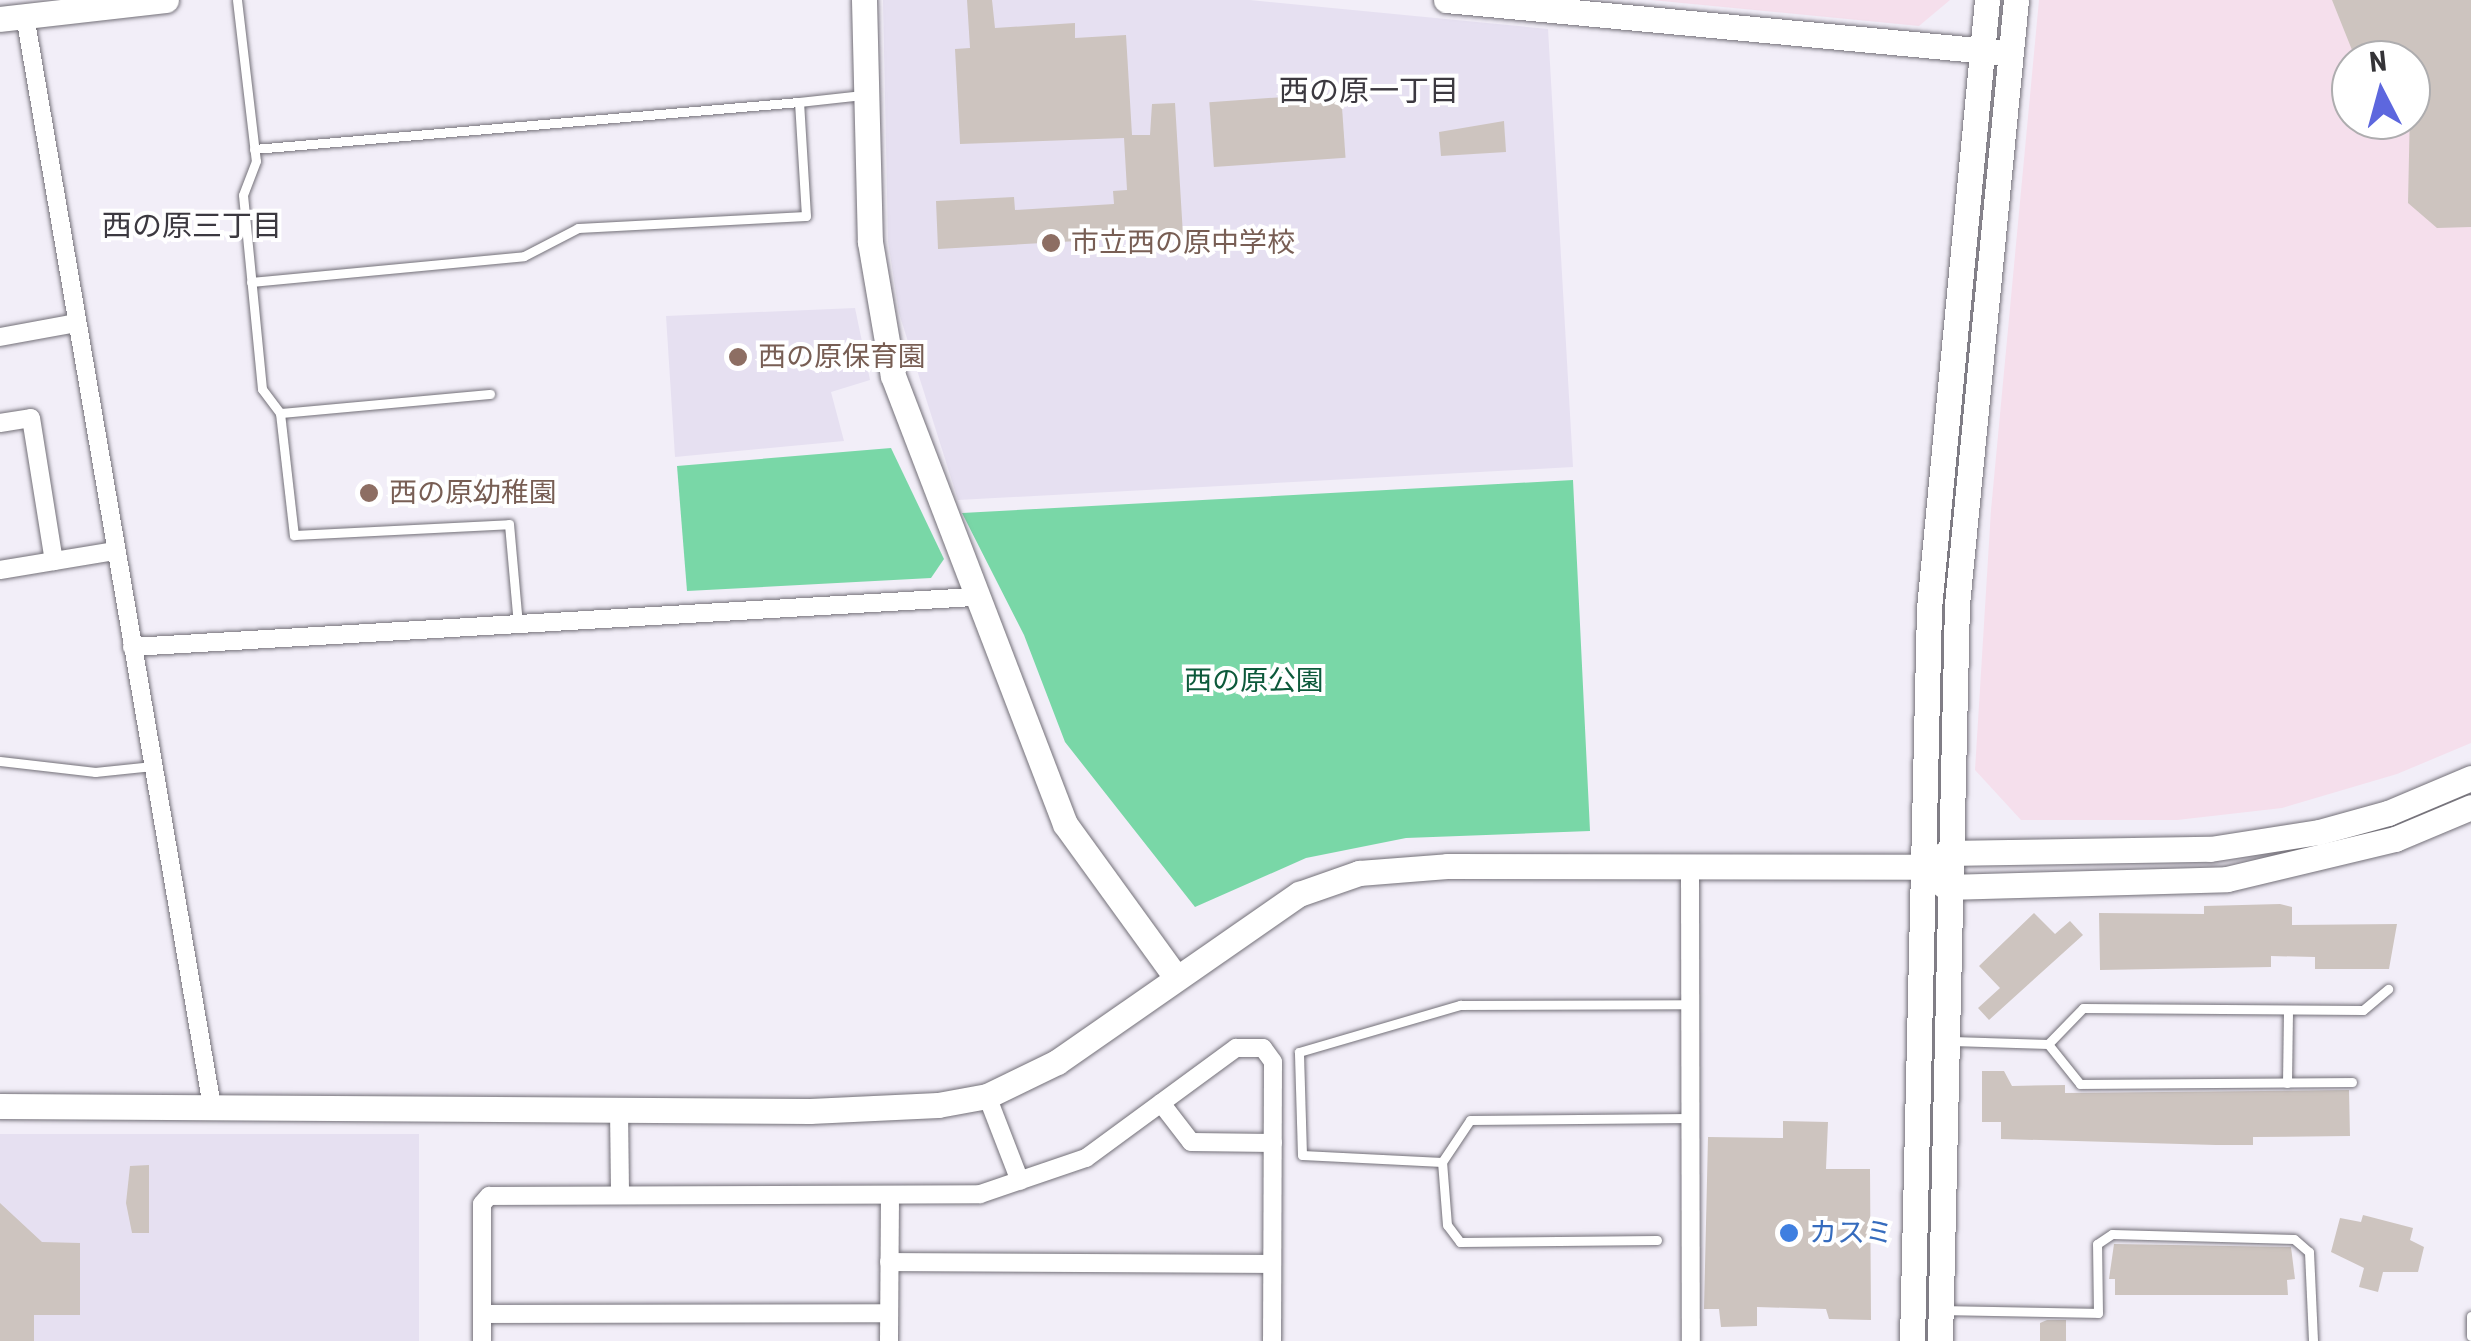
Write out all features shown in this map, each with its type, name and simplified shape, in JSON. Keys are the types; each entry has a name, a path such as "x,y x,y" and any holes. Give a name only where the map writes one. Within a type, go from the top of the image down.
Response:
{"street":[{"path":"166,0 12,17 76,324 212,1107"},
{"path":"864,0 865,95 880,316 907,418 1065,824 1175,976"},
{"path":"1446,0 2010,53"},
{"path":"1912,1341 1919,867 1929,608 1987,0"},
{"path":"1940,1341 1946,887 1957,604 2016,0"},
{"path":"0,337 76,324"},
{"path":"0,423 31,418 54,562"},
{"path":"0,570 116,551"},
{"path":"132,647 974,597"},
{"path":"0,1106 878,1110 988,1096 1057,1062 1175,976 1299,894 1359,873 1447,866 1919,867 1947,854 2210,848 2320,832 2388,813 2471,778"},
{"path":"1919,867 1946,887 2227,879 2395,839 2471,807"},
{"path":"1690,866 1691,1341"},
{"path":"482,1341 482,1204 489,1196 620,1192 980,1194 1086,1158 1236,1048 1263,1048 1273,1062 1272,1341"},
{"path":"988,1096 1020,1182"},
{"path":"1161,1103 1191,1142 1273,1143"},
{"path":"619,1109 620,1192"},
{"path":"889,1341 890,1195"},
{"path":"889,1262 1272,1264"},
{"path":"482,1314 889,1313"}],"lane":[{"path":"237,0 254,149 243,195 262,389 280,414 294,535 509,524 518,624"},
{"path":"254,149 865,95"},
{"path":"251,282 524,256 578,228 806,216 799,102"},
{"path":"280,414 490,394"},
{"path":"0,762 95,772 152,766"},
{"path":"1944,1040 2048,1044 2083,1008 2363,1010 2388,989"},
{"path":"1442,1162 1302,1155 1300,1052 1460,1005 1690,1004"},
{"path":"2287,1083 2288,1010"},
{"path":"2048,1044 2080,1084 2352,1082"},
{"path":"1658,1240 1460,1242 1447,1225 1442,1162 1470,1120 1690,1118"},
{"path":"1940,1310 2098,1313 2097,1244 2112,1234 2294,1239 2309,1252 2312,1341"},
{"path":"2471,1316 2471,1336"}],"shaded area":[{"path":"883,0 1250,0 1548,29 1573,467 958,500 899,313 888,241"},
{"path":"1651,0 1950,0 1919,26"},
{"path":"2039,0 2471,0 2471,743 2397,774 2282,808 2177,820 2021,820 1975,770 1991,510"},
{"path":"855,308 870,380 831,392 844,441 675,457 666,316"},
{"path":"0,1134 419,1134 419,1341 0,1341"}],"green space":[{"path":"891,448 944,559 931,578 687,591 677,466"},
{"name":"西の原公園","path":"1573,480 1590,831 1406,838 1306,858 1195,907 1065,742 1024,635 962,513"}],"building":[{"path":"967,0 992,0 995,28 1075,23 1075,38 1126,35 1132,135 1150,135 1152,104 1175,103 1183,235 938,249 936,201 1014,197 1015,210 1114,204 1113,191 1127,190 1124,138 960,144 955,49 970,48"},
{"path":"2332,0 2471,0 2471,227 2437,228 2408,203 2409,140 2431,140 2431,40 2348,40"},
{"path":"1341,93 1346,158 1214,167 1209,102"},
{"path":"1504,121 1506,152 1441,156 1439,132"},
{"path":"2204,906 2292,907 2292,925 2397,924 2389,969 2315,969 2315,957 2271,956 2271,967 2100,970 2099,913 2204,914"},
{"path":"2034,913 2055,934 2070,921 2083,935 1989,1020 1978,1008 2000,988 1979,966"},
{"path":"1982,1071 2004,1071 2012,1086 2065,1085 2065,1093 2349,1090 2350,1136 2253,1137 2253,1145 2001,1139 2001,1122 1982,1122"},
{"path":"1783,1121 1828,1122 1826,1169 1870,1169 1871,1320 1829,1319 1826,1309 1757,1307 1757,1326 1721,1327 1719,1309 1704,1309 1708,1137 1783,1138"},
{"path":"149,1165 149,1233 132,1233 126,1203 130,1166"},
{"path":"0,1203 42,1242 80,1243 80,1315 34,1315 34,1341 0,1341"},
{"path":"2363,1215 2413,1228 2410,1240 2424,1247 2418,1272 2383,1272 2378,1292 2359,1287 2364,1268 2331,1252 2340,1218 2361,1222"},
{"path":"2114,1244 2291,1247 2295,1279 2287,1280 2288,1295 2115,1295 2115,1279 2109,1279"},
{"path":"2066,1320 2066,1341 2040,1341 2040,1323"}],"place":[{"name":"市立西の原中学校","path":"1051,243"},
{"name":"西の原保育園","path":"738,357"},
{"name":"西の原幼稚園","path":"369,493"},
{"name":"カスミ","path":"1789,1233"}],"district":[{"name":"西の原一丁目","path":"1369,91"},
{"name":"西の原三丁目","path":"192,226"}]}
